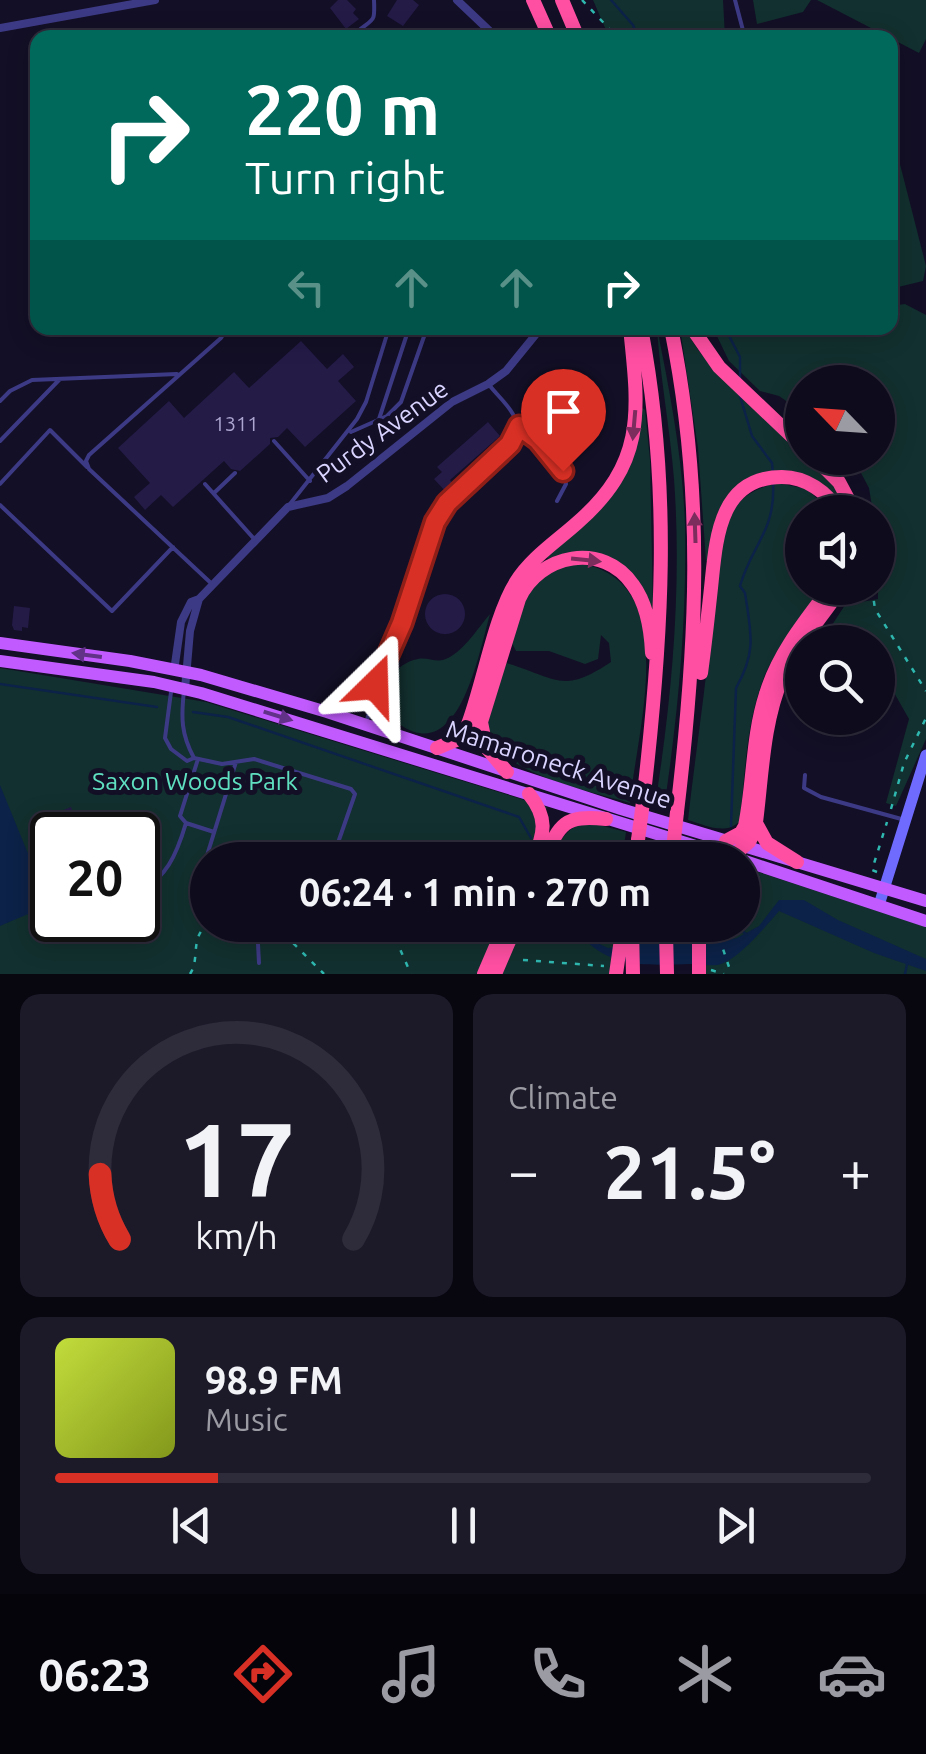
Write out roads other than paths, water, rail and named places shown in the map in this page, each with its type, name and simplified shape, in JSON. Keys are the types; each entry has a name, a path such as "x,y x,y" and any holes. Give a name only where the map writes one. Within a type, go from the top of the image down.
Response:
{"highway":[{"path":"533,0 546,30"},
{"path":"562,0 575,30"},
{"path":"437,748 456,740 467,727 518,579 602,500 623,469 635,426 630,335"},
{"path":"638,842 662,608 663,541 657,435 642,335"},
{"path":"672,335 689,436 696,565 695,632 674,842"},
{"path":"696,335 704,350 785,430"},
{"path":"683,764 698,695 718,529 729,504 753,484 771,478 790,478 825,495"},
{"path":"507,772 484,741 484,709 521,593 540,570 561,560 582,558 606,563 630,580 639,595 651,637 652,724"},
{"path":"726,841 741,832 746,821 757,735 770,681 790,642 817,605"},
{"path":"750,842 775,698 793,658 830,605"},
{"path":"529,794 545,822 539,842"},
{"path":"552,842 566,822 582,817 606,819"},
{"path":"756,823 767,843 797,862"},
{"path":"484,974 498,942"},
{"path":"495,974 509,942"},
{"path":"616,974 623,942"},
{"path":"629,942 633,974"},
{"path":"666,942 667,974"},
{"path":"698,974 699,942"}],"main road":[{"name":"Mamaroneck Avenue","path":"0,643 180,669 726,841"},
{"name":"Mamaroneck Avenue","path":"0,662 179,688 686,842"},
{"name":"Mamaroneck Avenue","path":"760,859 797,862 926,901"},
{"name":"Mamaroneck Avenue","path":"760,864 926,922"}],"street":[{"path":"0,28 155,0"},
{"path":"457,0 488,30"},
{"name":"Purdy Avenue","path":"288,506 328,498 452,402 488,384 513,364 536,335"},
{"path":"179,688 180,669 200,599 288,506"},
{"path":"879,905 926,755"}],"lane":[{"path":"358,30 371,24 374,0"},
{"path":"735,0 743,30"},
{"path":"88,468 86,461 90,455 223,335"},
{"path":"288,506 347,434 366,402 387,335"},
{"path":"379,420 407,335"},
{"path":"347,434 379,420 401,402 425,335"},
{"path":"0,401 20,384 177,374"},
{"path":"0,441 60,379"},
{"path":"488,384 519,426 546,449 563,471 566,484 557,501"},
{"path":"366,725 379,672 402,623 435,522 447,503 510,444 519,426"},
{"path":"0,484 50,430 213,585"},
{"path":"274,440 310,480"},
{"path":"214,494 235,473"},
{"path":"204,484 256,540"},
{"path":"0,505 112,611 172,548"},
{"path":"179,688 186,742 196,758 180,816 186,824 214,832"},
{"path":"179,688 166,738 178,756 222,764 254,759 351,789 355,794 338,842"},
{"path":"211,842 236,762"},
{"path":"806,775 804,788 822,797 905,820"},
{"path":"160,879 176,858 186,824"},
{"path":"258,942 259,963"}],"water":[{"path":"0,785 30,858 30,913 0,926"},
{"path":"779,900 804,900 838,920 926,959 926,971 779,911 760,933 760,925"},
{"path":"588,942 608,948 642,943 751,942 718,965 660,965 617,959"}],"waterway":[{"path":"611,0 635,30"},
{"path":"729,335 740,357 740,378"},
{"path":"740,396 752,436 772,463 773,474"},
{"path":"731,826 736,688 751,642 745,593 740,586 771,513 773,482"},
{"path":"0,684 157,707"},
{"path":"193,712 228,717 519,817 531,838"},
{"path":"905,974 907,964"}],"park label":[{"name":"Saxon Woods Park","path":"195,781"}]}
